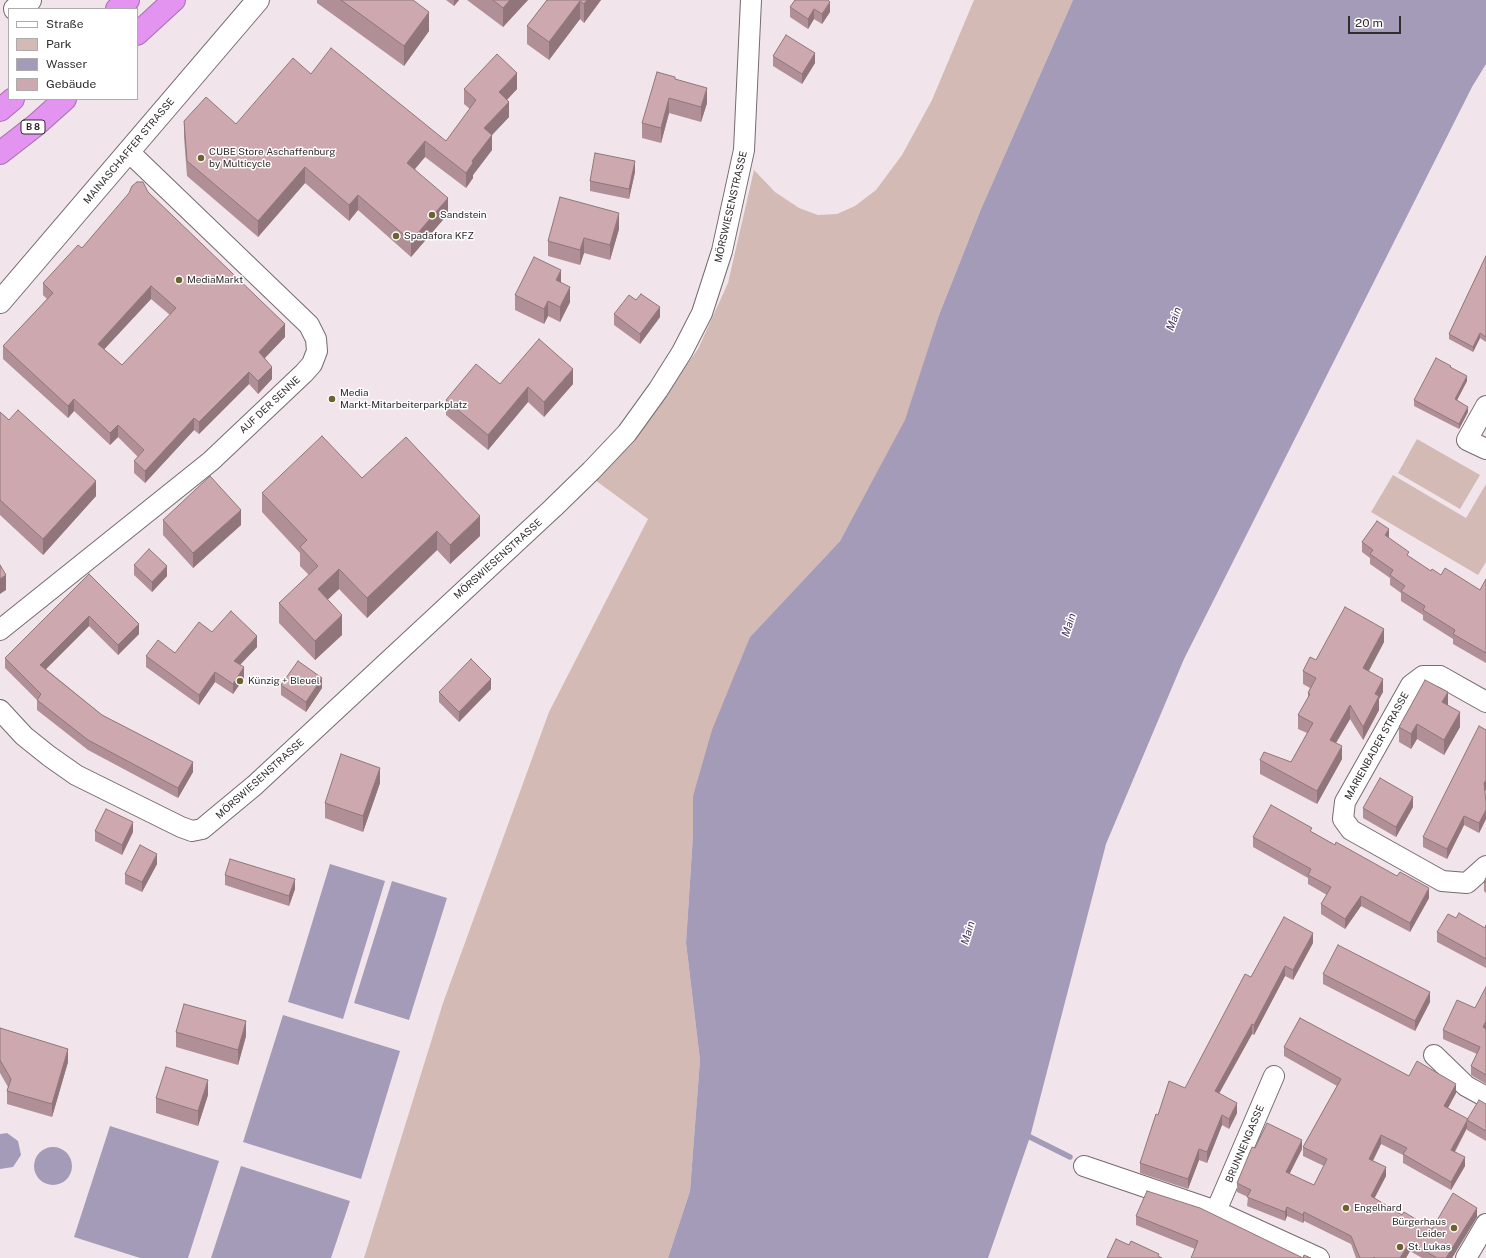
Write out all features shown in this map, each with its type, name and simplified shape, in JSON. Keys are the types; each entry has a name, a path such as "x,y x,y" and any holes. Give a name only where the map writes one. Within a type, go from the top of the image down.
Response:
{"highway":[{"path":"118,8 128,0"},
{"path":"138,33 174,0"},
{"path":"0,110 12,100"},
{"name":"B 8","path":"0,153 36,125 64,100"}],"street":[{"path":"17,8 30,0"},
{"name":"MAINASCHAFFER STRASSE","path":"0,302 258,0"},
{"name":"MÖRSWIESENSTRASSE","path":"0,710 24,736 76,775 181,827 192,831 202,829 255,785 553,508 591,472 627,433 658,390 682,352 702,313 722,251 744,150 751,0"},
{"name":"AUF DER SENNE","path":"0,630 211,461 304,373 312,364 317,351 316,339 309,325 128,151"},
{"path":"1486,406 1467,440 1486,449"},
{"name":"MARIENBADER STRASSE","path":"1486,702 1440,676 1423,676 1411,685 1345,802 1343,819 1351,830 1442,881 1467,883 1486,866"},
{"path":"1434,1055 1466,1086 1486,1097"},
{"name":"BRUNNENGASSE","path":"1216,1211 1274,1076"},
{"path":"1084,1166 1216,1211 1319,1258"},
{"path":"1466,1258 1486,1224"}],"green space":[{"path":"974,0 1073,0 981,209 939,315 906,420 840,541 750,637 693,796 693,835 686,943 700,1060 690,1191 668,1258 364,1258 443,1003 549,712 648,519 595,480 653,412 698,349 728,283 754,170 775,192 799,208 818,215 837,214 855,206 876,190 902,155 932,100"},
{"path":"1417,439 1480,475 1460,509 1398,473"},
{"path":"1393,475 1466,518 1486,484 1486,562 1478,575 1371,512"}],"water":[{"name":"Main","path":"1073,0 1486,0 1486,64 1472,87 1184,659 1106,844 1030,1137 988,1258 668,1258 690,1191 700,1060 686,943 693,835 693,796 712,730 750,637 840,541 905,420 939,315 981,209"},
{"path":"330,864 385,881 343,1019 288,1002"},
{"path":"392,881 447,898 409,1020 354,1003"},
{"path":"283,1015 400,1051 361,1179 243,1142"},
{"path":"110,1126 219,1161 188,1258 140,1258 74,1237"},
{"path":"7,1133 18,1141 21,1155 13,1167 0,1169 0,1134"},
{"path":"49,1147 57,1147 64,1150 69,1155 72,1166 69,1177 64,1182 57,1185 49,1185 42,1182 37,1177 34,1170 34,1162 37,1155 42,1150"},
{"path":"241,1166 350,1201 331,1258 211,1258"}],"building":[{"path":"341,0 413,0 429,12 404,46"},
{"path":"493,0 510,0 503,8"},
{"path":"547,0 587,0 584,4 580,1 549,42 527,26"},
{"path":"795,0 828,0 830,2 822,14 814,9 808,19 790,7"},
{"path":"786,35 815,53 802,74 773,56"},
{"path":"331,48 446,141 476,100 464,89 497,54 517,73 499,92 509,102 484,128 492,135 472,161 473,163 466,173 425,141 407,163 448,198 411,241 358,195 349,205 305,167 258,221 187,161 184,121 206,97 236,124 293,58 311,74"},
{"path":"657,72 707,88 701,107 669,98 661,128 642,123"},
{"path":"595,153 635,161 629,189 590,181"},
{"path":"137,182 143,182 148,192 285,324 259,352 272,367 258,381 249,372 199,422 194,418 145,471 134,461 144,450 118,425 110,433 74,399 68,406 3,346 53,293 43,283 78,245 82,248 129,193 132,186","holes":["151,286 176,308 122,365 98,344"]},
{"path":"560,197 619,213 610,245 584,238 580,250 548,241"},
{"path":"1486,256 1486,337 1480,333 1473,347 1449,334"},
{"path":"534,257 561,270 556,280 570,287 560,307 548,301 544,309 515,295"},
{"path":"641,294 660,307 640,334 614,314 629,295 636,300"},
{"path":"539,339 573,369 544,402 528,387 488,435 446,400 476,364 500,384"},
{"path":"1436,358 1467,376 1455,399 1468,407 1459,424 1414,400"},
{"path":"18,410 96,481 43,539 0,500 0,412 9,420"},
{"path":"322,436 362,478 406,437 480,516 450,545 437,531 367,598 339,569 318,589 342,615 315,641 279,603 318,566 300,547 307,540 262,493"},
{"path":"210,476 241,510 193,553 163,520"},
{"path":"1377,521 1389,529 1385,535 1409,552 1407,555 1431,571 1432,569 1441,575 1445,568 1480,590 1486,579 1486,653 1453,634 1455,630 1423,610 1425,606 1401,591 1405,586 1390,575 1393,570 1370,554 1373,550 1362,542"},
{"path":"149,549 167,566 152,582 134,565"},
{"path":"0,565 6,575 0,579"},
{"path":"89,574 139,624 118,645 89,616 40,665 102,715 193,762 178,788 88,740 37,700 41,694 5,658"},
{"path":"1345,607 1384,629 1363,668 1383,679 1375,694 1379,696 1363,727 1350,705 1330,740 1342,746 1317,791 1260,760 1264,752 1291,762 1313,723 1298,715 1310,694 1308,693 1316,678 1303,671 1310,657 1316,660"},
{"path":"231,611 257,636 234,661 244,667 233,684 215,672 199,695 146,656 158,640 175,653 199,622 212,632"},
{"path":"471,659 491,679 459,712 439,692"},
{"path":"298,661 322,678 306,702 281,685"},
{"path":"1425,680 1448,692 1442,702 1460,712 1444,740 1417,724 1411,734 1399,727"},
{"path":"1479,726 1486,730 1486,780 1484,783 1486,810 1479,823 1464,816 1447,849 1423,837"},
{"path":"341,754 380,768 363,816 325,803"},
{"path":"1380,778 1413,797 1396,827 1363,808"},
{"path":"1271,805 1312,828 1310,831 1335,845 1336,842 1397,876 1400,872 1429,888 1410,923 1361,896 1345,919 1321,904 1331,887 1308,875 1311,869 1253,837"},
{"path":"106,809 133,822 122,845 95,831"},
{"path":"140,845 157,854 142,882 125,874"},
{"path":"230,859 295,879 289,896 225,875"},
{"path":"1459,913 1485,928 1486,925 1486,959 1437,932 1448,914 1456,918"},
{"path":"1284,917 1313,933 1293,970 1285,966 1254,1025 1252,1024 1215,1091 1237,1103 1229,1119 1222,1115 1207,1152 1199,1149 1188,1179 1140,1163 1156,1114 1158,1115 1169,1081 1185,1088 1245,974 1251,977"},
{"path":"1338,945 1430,992 1415,1021 1323,974"},
{"path":"1486,987 1486,1021 1483,1027 1486,1029 1486,1075 1471,1066 1480,1047 1443,1030 1457,1000 1475,1008"},
{"path":"184,1004 246,1021 238,1050 176,1032"},
{"path":"1300,1018 1409,1076 1417,1061 1456,1084 1444,1106 1468,1119 1451,1150 1465,1157 1451,1182 1403,1154 1407,1148 1381,1135 1369,1159 1386,1167 1371,1196 1402,1215 1404,1212 1432,1229 1453,1193 1477,1208 1446,1258 1437,1258 1410,1242 1400,1258 1360,1258 1351,1236 1304,1212 1303,1215 1287,1207 1285,1212 1247,1197 1251,1190 1237,1183 1252,1147 1255,1148 1267,1123 1302,1140 1286,1172 1314,1185 1327,1159 1303,1147 1341,1079 1284,1047"},
{"path":"0,1028 68,1049 52,1104 7,1091 11,1079 0,1060"},
{"path":"166,1067 208,1080 198,1111 156,1098"},
{"path":"1479,1100 1486,1104 1486,1131 1467,1120"},
{"path":"1147,1191 1200,1208 1303,1258 1191,1258 1198,1241 1136,1216"},
{"path":"1116,1239 1129,1245 1131,1241 1159,1254 1158,1256 1162,1258 1107,1258"},
{"path":"1304,1255 1311,1258 1303,1258"}],"waterway":[{"path":"1030,1137 1070,1157"}],"place":[{"name":"CUBE Store Aschaffenburg by Multicycle","path":"201,158"},
{"name":"Sandstein","path":"432,215"},
{"name":"Spadafora KFZ","path":"396,236"},
{"name":"MediaMarkt","path":"179,280"},
{"name":"Media Markt-Mitarbeiterparkplatz","path":"332,399"},
{"name":"Künzig + Bleuel","path":"240,681"},
{"name":"Engelhard","path":"1346,1208"},
{"name":"Bürgerhaus Leider","path":"1454,1228"},
{"name":"St. Lukas","path":"1400,1247"}]}
